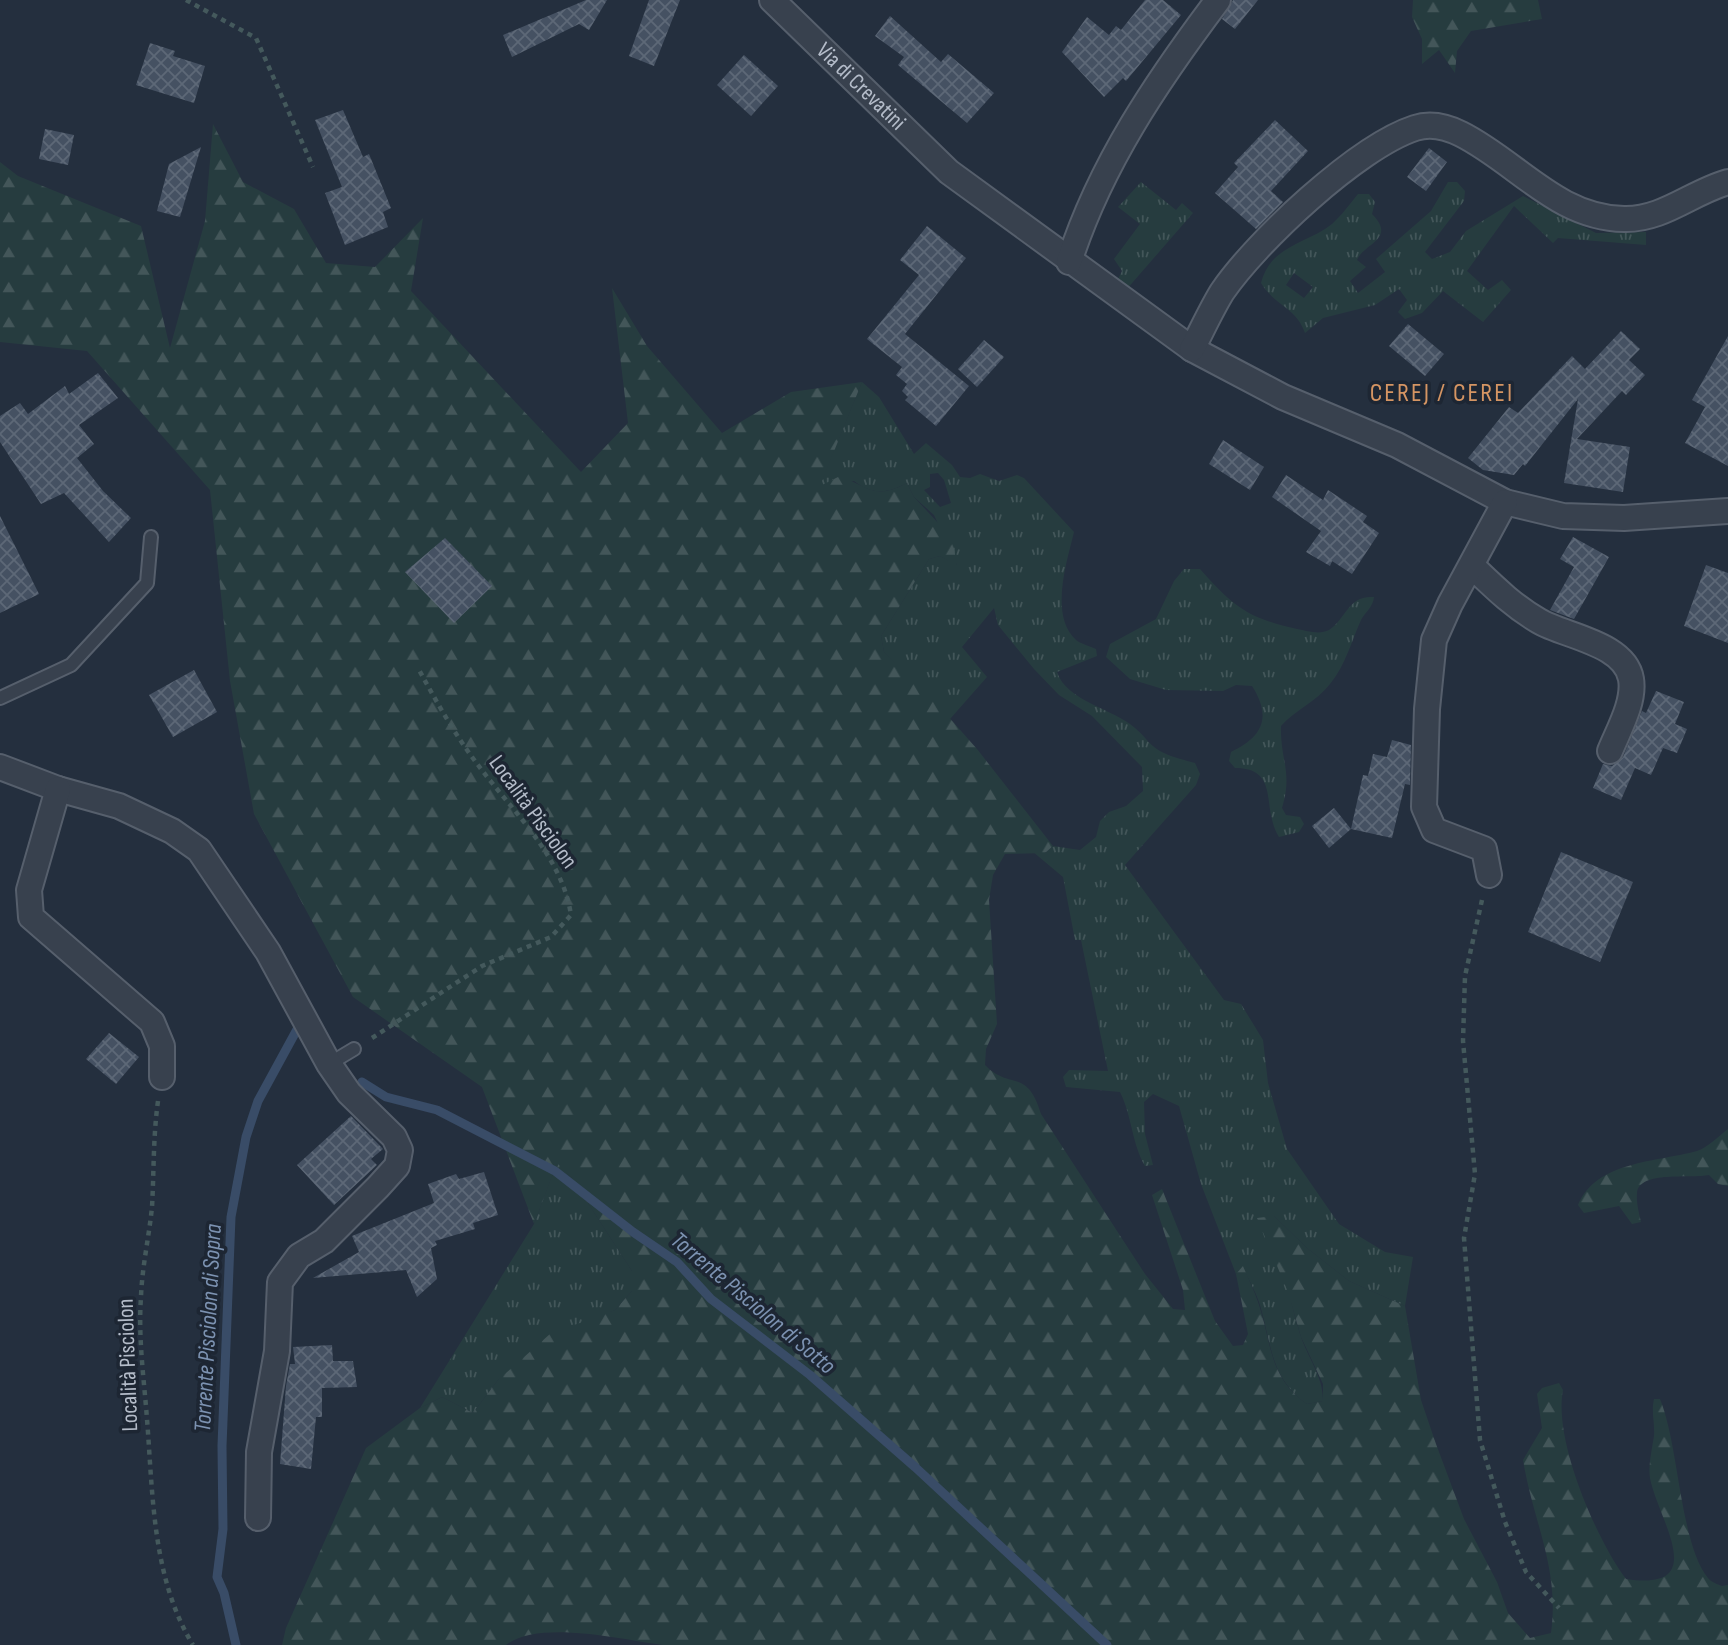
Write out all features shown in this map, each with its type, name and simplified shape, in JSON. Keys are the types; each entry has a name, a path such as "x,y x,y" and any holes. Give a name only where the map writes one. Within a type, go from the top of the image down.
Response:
{"street":[{"name":"Via di Crevatini","path":"772,0 949,172 1192,349 1283,397 1397,445 1505,502 1563,516 1612,518 1728,511"},
{"path":"1069,262 1082,220 1109,165 1153,91 1218,0"},
{"path":"1192,349 1222,293 1254,252 1290,215 1384,143 1416,127 1435,125 1461,134 1552,197 1586,214 1622,219 1649,218 1706,188 1728,182"},
{"path":"1489,875 1485,849 1434,830 1424,807 1427,709 1434,640 1450,604 1505,502"},
{"path":"1472,566 1507,601 1542,623 1587,640 1619,657 1631,679 1627,710 1610,751"},
{"path":"0,767 58,789 119,806 172,831 199,850 268,952 329,1064 349,1093 394,1137 400,1150 397,1166 324,1241 299,1256 279,1282 277,1351 259,1452 258,1518"},
{"path":"58,789 29,890 30,917 152,1022 162,1046 162,1077"}],"lane":[{"path":"0,698 71,665 147,583 151,537"},
{"path":"329,1064 354,1049"}],"path":[{"path":"186,0 256,38 313,167"},
{"name":"Località Pisciolon","path":"354,1049 482,966 551,937 571,915 567,889 548,855 476,763 441,710 418,668"},
{"path":"1489,875 1465,976 1463,1041 1475,1174 1464,1238 1480,1440 1505,1522 1526,1572 1559,1608"},
{"name":"Località Pisciolon","path":"162,1077 154,1132 152,1207 141,1298 145,1399 154,1512 165,1580 183,1628 193,1645"}],"green space":[{"path":"1413,0 1538,0 1542,19 1471,31 1457,51 1455,73 1439,50 1422,64 1422,39 1412,17"},
{"path":"213,124 243,182 294,209 326,263 375,267 423,218 411,291 581,472 628,423 612,288 647,346 722,433 791,392 862,382 820,486 840,476 866,488 880,491 907,483 914,497 952,538 957,566 940,556 929,559 881,636 884,652 931,697 977,749 1053,846 1045,853 1005,854 993,875 989,900 997,1024 986,1049 985,1065 994,1073 1030,1090 1041,1114 1145,1274 1173,1309 1185,1310 1183,1290 1152,1195 1162,1189 1215,1321 1233,1346 1243,1345 1248,1334 1236,1274 1243,1266 1258,1302 1278,1370 1294,1394 1307,1404 1323,1401 1323,1384 1301,1337 1288,1292 1257,1218 1274,1216 1307,1248 1349,1281 1405,1306 1421,1400 1464,1519 1497,1582 1508,1613 1530,1638 1551,1633 1553,1609 1549,1566 1523,1460 1542,1428 1537,1394 1542,1388 1559,1383 1563,1390 1564,1435 1580,1488 1602,1539 1626,1579 1652,1580 1667,1575 1673,1564 1669,1532 1650,1478 1654,1436 1653,1404 1654,1399 1660,1399 1672,1442 1691,1542 1708,1578 1722,1586 1728,1585 1728,1645 663,1645 560,1632 521,1637 506,1645 282,1645 286,1628 366,1448 420,1408 442,1397 473,1413 498,1380 550,1334 615,1310 632,1291 632,1271 571,1177 557,1163 534,1224 482,1087 353,997 254,814 230,681 210,490 87,351 0,342 0,162 18,176 141,226 170,348 205,221"},
{"path":"1141,182 1176,210 1182,203 1193,213 1126,290 1117,281 1122,271 1114,259 1140,224 1118,207"},
{"path":"1448,182 1457,182 1465,191 1464,201 1425,252 1432,259 1450,252 1466,231 1523,196 1596,233 1646,232 1646,245 1558,238 1553,243 1514,206 1467,271 1488,290 1502,280 1511,290 1483,322 1443,291 1422,313 1405,319 1398,312 1407,300 1399,289 1375,305 1323,318 1305,333 1291,312 1261,283 1266,270 1281,253 1332,224 1358,194 1369,194 1375,202 1372,214 1381,229 1380,235 1357,260 1366,267 1350,281 1358,293 1385,272 1376,259 1431,211","holes":["1294,273 1313,287 1304,298 1286,285"]},
{"path":"862,382 879,397 914,454 926,443 952,465 960,477 970,478 980,474 999,481 1017,475 1024,478 1074,532 1062,588 1063,617 1076,640 1096,649 1097,656 1057,672 1062,682 1080,697 1126,721 1159,751 1195,763 1200,774 1196,785 1125,865 1224,1000 1241,1004 1263,1040 1268,1083 1287,1149 1339,1224 1385,1252 1413,1257 1405,1306 1349,1281 1307,1248 1274,1216 1296,1320 1318,1375 1323,1401 1307,1404 1295,1394 1279,1371 1257,1298 1243,1267 1236,1274 1201,1184 1179,1106 1153,1094 1144,1102 1145,1134 1153,1165 1145,1166 1137,1149 1120,1092 1066,1087 1063,1077 1069,1070 1108,1071 1081,940 1075,940 1063,877 1032,851 1045,853 1053,846 1080,850 1096,837 1100,821 1109,812 1126,806 1143,791 1142,767 1092,716 1059,695 1034,669 998,625 994,608 962,647 987,677 950,719 884,652 881,636 929,559 940,556 957,565 934,515 914,497 907,483 886,491 867,489 854,481 819,487","holes":["938,473 944,480 951,503 940,507 924,490 930,487 930,474"]},
{"path":"1184,569 1200,569 1232,601 1253,615 1309,632 1329,630 1353,603 1365,597 1374,597 1336,676 1318,696 1281,726 1286,775 1282,808 1286,815 1300,817 1304,824 1299,832 1279,837 1264,782 1259,775 1235,768 1229,761 1231,752 1251,740 1261,725 1262,707 1252,686 1236,685 1223,691 1166,690 1130,679 1106,657 1110,644 1156,619 1174,581"},
{"path":"1728,1129 1728,1186 1718,1184 1709,1175 1656,1178 1647,1181 1640,1186 1637,1193 1641,1222 1632,1224 1619,1206 1584,1213 1578,1205 1587,1190 1613,1171 1697,1151"},
{"path":"557,1162 571,1177 632,1271 632,1291 615,1310 586,1323 498,1380 473,1413 442,1397 420,1408 534,1224"}],"building":[{"path":"586,0 607,0 589,30 579,24 512,57 503,35"},
{"path":"649,0 680,0 654,66 629,56"},
{"path":"1145,0 1163,0 1181,15 1126,81 1123,78 1104,97 1062,52 1087,17 1109,35 1116,26 1121,30"},
{"path":"1233,0 1258,0 1235,29 1222,19"},
{"path":"890,16 941,62 948,54 994,93 967,123 898,65 904,57 875,36"},
{"path":"150,43 175,51 173,56 205,66 194,103 136,85"},
{"path":"744,55 778,86 751,116 717,85"},
{"path":"343,110 363,157 369,154 391,208 383,212 388,227 345,245 325,193 342,187 315,120"},
{"path":"1275,120 1308,151 1271,191 1283,202 1256,229 1215,193 1238,167 1234,163"},
{"path":"45,129 74,135 68,165 39,159"},
{"path":"201,147 180,217 157,211 169,164"},
{"path":"1429,148 1447,162 1426,191 1407,177"},
{"path":"927,226 966,258 905,334 969,386 936,426 905,400 908,397 902,391 907,384 896,375 902,367 867,339 919,275 900,260"},
{"path":"1408,324 1444,354 1425,376 1389,346"},
{"path":"1621,331 1640,349 1629,360 1645,375 1626,395 1622,391 1577,439 1630,447 1623,492 1564,483 1578,399 1525,466 1523,464 1514,475 1483,470 1468,458 1509,407 1518,413 1572,356 1585,369"},
{"path":"1728,336 1728,466 1685,443 1705,407 1692,400"},
{"path":"984,340 1004,357 977,387 958,369"},
{"path":"98,373 118,398 79,425 94,444 77,458 103,491 131,518 109,542 64,493 41,504 0,442 0,416 20,403 28,414 65,386 69,394"},
{"path":"1223,440 1264,467 1250,490 1209,464"},
{"path":"1286,475 1323,500 1328,490 1367,516 1363,522 1379,533 1352,574 1332,561 1330,566 1306,552 1321,531 1272,497"},
{"path":"0,516 39,594 0,613"},
{"path":"1573,537 1609,557 1574,619 1550,610 1574,567 1560,559"},
{"path":"445,538 492,586 454,623 405,572"},
{"path":"1706,565 1728,573 1728,643 1684,626"},
{"path":"194,670 217,712 173,737 149,695"},
{"path":"1656,691 1684,702 1675,724 1687,729 1677,753 1663,748 1651,775 1635,768 1621,800 1593,788 1603,764 1612,766 1623,757 1642,711 1646,713"},
{"path":"1392,740 1411,745 1410,785 1405,784 1392,838 1351,829 1363,775 1368,776 1373,754 1387,757"},
{"path":"1334,808 1351,829 1329,848 1312,826"},
{"path":"1561,852 1633,882 1600,962 1528,932"},
{"path":"109,1033 139,1057 116,1084 86,1059"},
{"path":"351,1116 383,1149 371,1159 377,1165 334,1205 297,1165"},
{"path":"484,1172 498,1215 473,1223 475,1229 435,1241 437,1245 431,1248 437,1279 417,1297 406,1270 313,1278 359,1252 352,1236 434,1203 428,1184 456,1174 459,1179"},
{"path":"332,1345 333,1361 353,1361 357,1387 322,1388 322,1417 316,1417 311,1469 280,1464 286,1386 290,1364 295,1364 293,1347"}],"waterway":[{"name":"Torrente Pisciolon di Sopra","path":"236,1645 224,1593 217,1577 223,1529 222,1446 231,1217 246,1137 258,1101 300,1024"},
{"name":"Torrente Pisciolon di Sotto","path":"362,1082 386,1097 437,1110 555,1171 633,1232 677,1262 711,1299 810,1375 915,1467 1107,1645"}],"district":[{"name":"CEREJ / CEREI","path":"1442,393"}]}
